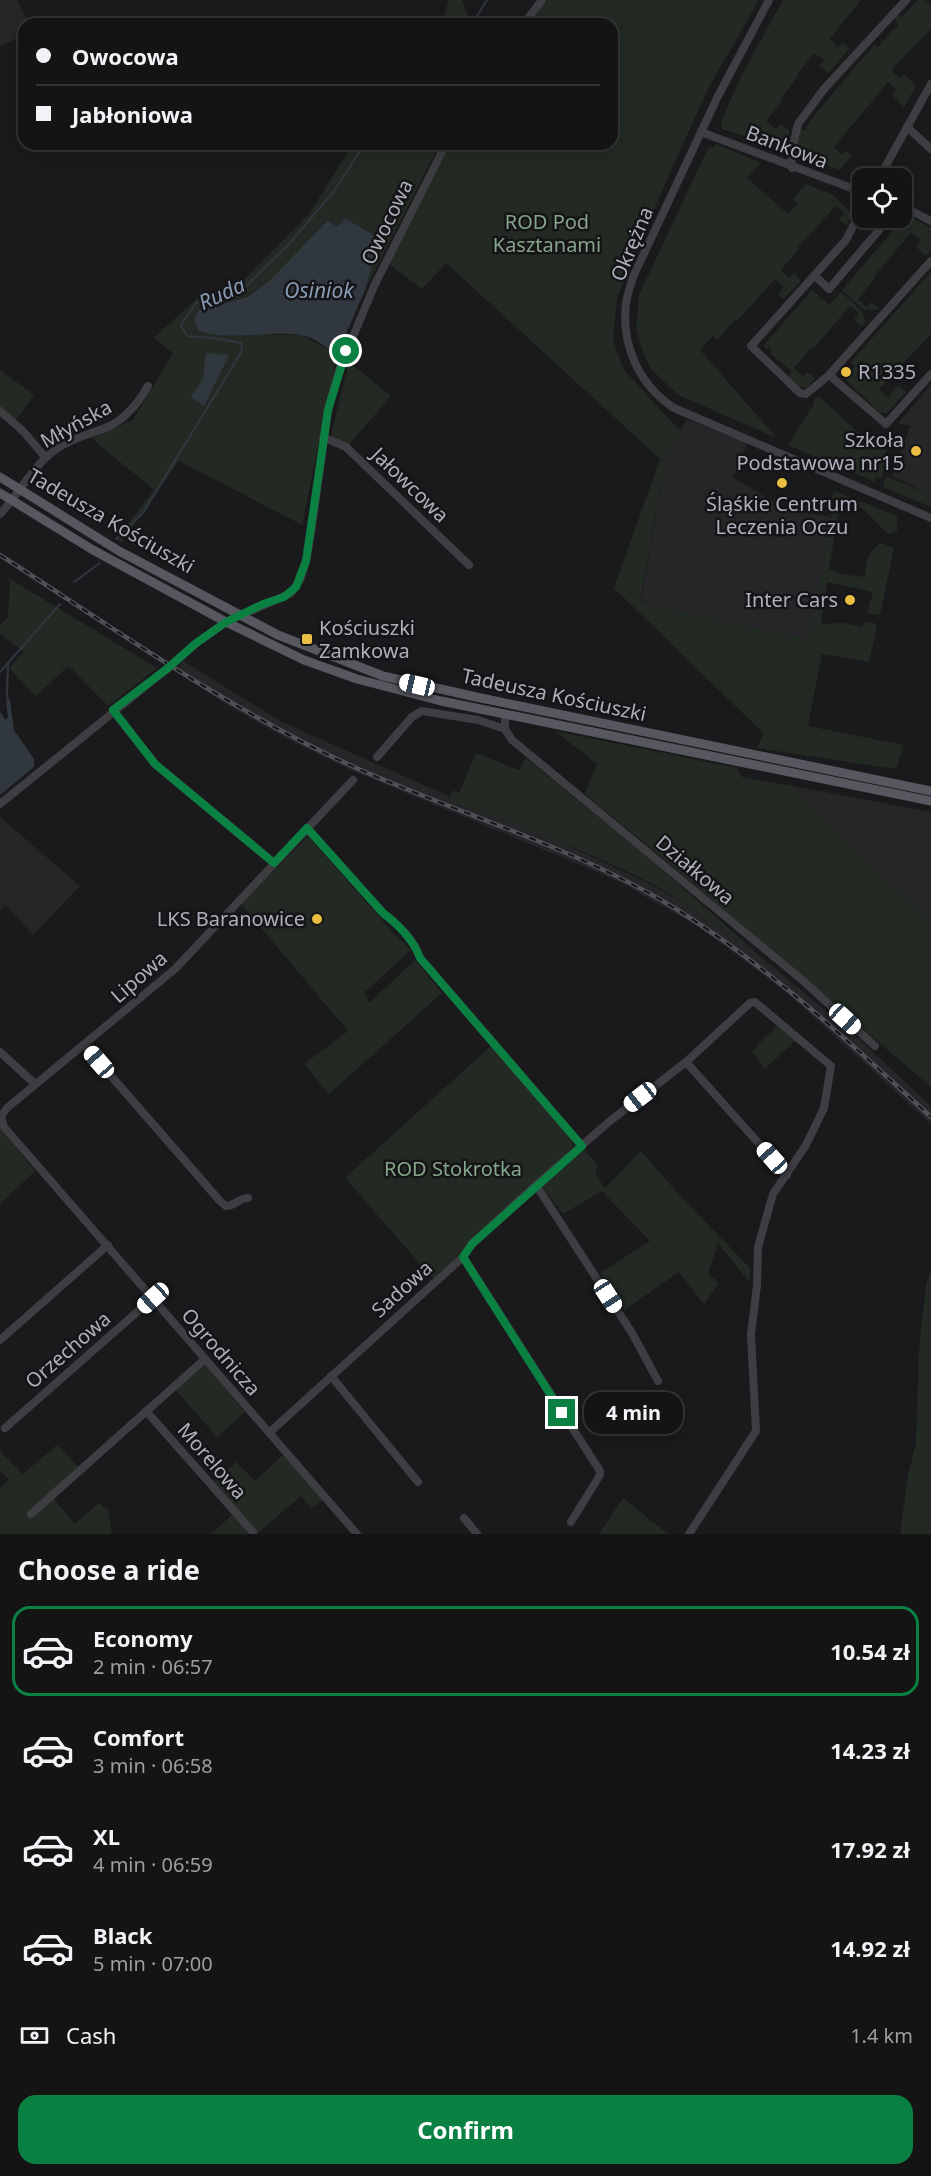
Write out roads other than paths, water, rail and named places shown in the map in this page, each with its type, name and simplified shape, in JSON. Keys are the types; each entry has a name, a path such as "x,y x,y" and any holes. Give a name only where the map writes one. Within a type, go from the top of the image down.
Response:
{"main road":[{"name":"Tadeusza Kościuszki","path":"0,477 111,546 241,615 309,648 395,680 931,790"},
{"name":"Tadeusza Kościuszki","path":"0,493 93,550 226,622 303,660 357,679 411,694 505,714 931,801"}],"street":[{"path":"528,18 542,0"},
{"name":"Okrężna","path":"769,0 701,132 633,277 626,302 625,331 630,352 640,374 661,398 684,413 931,518"},
{"path":"792,168 791,154 798,124 824,89 906,0"},
{"path":"884,168 931,84"},
{"path":"907,127 931,149"},
{"name":"Bankowa","path":"701,132 852,189"},
{"name":"Owocowa","path":"0,804 195,644 226,622 291,593 300,580 306,561 323,437 334,386 375,284 443,150"},
{"path":"912,211 931,220"},
{"path":"852,228 846,240 751,346 800,393 806,394 812,391 829,375 931,261"},
{"path":"815,276 829,289 881,228"},
{"path":"829,375 886,424 931,374"},
{"name":"Młyńska","path":"0,514 45,457 78,437 113,424 136,405 148,386"},
{"path":"0,411 23,431 45,457"},
{"name":"Jałowcowa","path":"323,437 346,447 469,565"},
{"path":"113,710 155,764 274,863"},
{"path":"376,757 412,717 422,711 478,720 505,729 505,714"},
{"name":"Działkowa","path":"505,729 523,749 801,979 875,1046"},
{"name":"Lipowa","path":"35,1084 175,969 353,780"},
{"path":"307,828 383,913 393,921 417,950 420,958 582,1146"},
{"name":"Sadowa","path":"270,1432 463,1257 472,1244 536,1185 610,1121 686,1062 750,1003 755,1002 831,1066 824,1108 806,1144 786,1175"},
{"path":"84,1045 220,1201 226,1206 232,1206 243,1198 248,1198"},
{"path":"0,1052 35,1084"},
{"path":"686,1062 786,1175 773,1194 758,1247 752,1335 756,1431 689,1534"},
{"name":"Ogrodnicza","path":"35,1084 6,1108 1,1116 4,1127 357,1534"},
{"path":"536,1185 632,1333 658,1381"},
{"path":"0,1340 108,1245"},
{"path":"463,1257 600,1471 600,1475 571,1522"},
{"name":"Orzechowa","path":"5,1428 153,1298"},
{"path":"31,1514 205,1359"},
{"path":"331,1377 418,1482"},
{"name":"Morelowa","path":"146,1411 253,1532"},
{"path":"464,1518 477,1534"}],"water":[{"name":"Osiniok","path":"345,218 377,237 382,245 337,355 315,340 301,335 234,336 198,330 194,320 199,310 247,297 269,281 328,220 337,227"},
{"path":"206,353 229,355 204,406 191,397 203,378"},
{"path":"10,700 14,730 34,759 34,767 0,795 0,712 5,719 8,718 6,701"}],"waterway":[{"name":"Ruda","path":"476,18 487,0"},
{"name":"Ruda","path":"116,539 143,513 242,351 241,343 187,336 181,325 196,303 244,288 290,243 334,191 361,150"},
{"name":"Ruda","path":"74,582 100,563"},
{"name":"Ruda","path":"0,672 60,604"},
{"path":"8,663 8,700"}],"railway":[{"path":"0,555 173,667 308,745 394,784 599,868 676,909 777,981 840,1034 931,1117"}],"place":[{"name":"R1335","path":"846,372"},
{"name":"Szkoła Podstawowa nr15","path":"916,451"},
{"name":"Śląśkie Centrum Leczenia Oczu","path":"782,483"},
{"name":"Inter Cars","path":"850,600"},
{"name":"Kościuszki Zamkowa","path":"307,639"},
{"name":"LKS Baranowice","path":"317,919"}],"park label":[{"name":"ROD Pod Kasztanami","path":"547,234"},
{"name":"ROD Stokrotka","path":"453,1169"}]}
